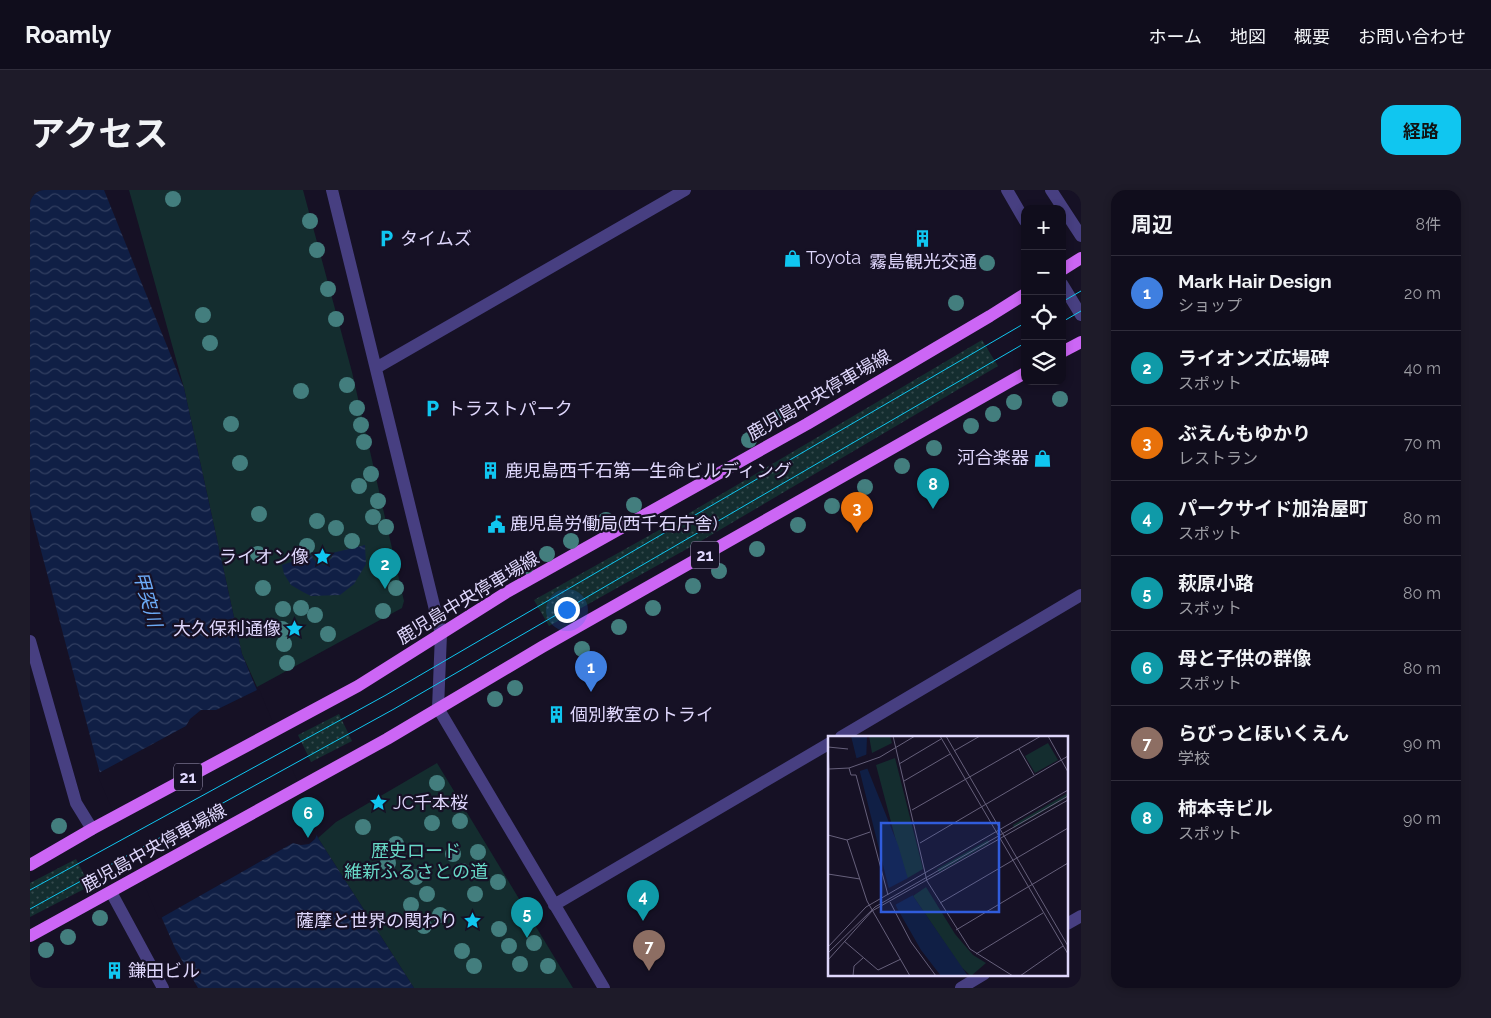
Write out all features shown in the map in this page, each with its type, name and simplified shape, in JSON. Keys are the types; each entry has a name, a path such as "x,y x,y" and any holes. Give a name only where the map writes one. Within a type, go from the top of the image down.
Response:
{"main road":[{"path":"1066,267 1081,258"},
{"name":"鹿児島中央停車場線","path":"30,865 92,829 358,686 516,588 807,424 1023,295"},
{"path":"1066,350 1081,342"},
{"name":"鹿児島中央停車場線","path":"30,936 313,780 542,647 1021,375"}],"street":[{"path":"332,190 441,634 438,708 604,988"},
{"path":"376,368 685,190"},
{"path":"1007,190 1021,214"},
{"path":"1051,190 1081,236"},
{"path":"1066,291 1081,315"},
{"path":"843,736 1081,595"},
{"path":"30,641 76,803 92,829"},
{"path":"554,905 828,744"},
{"path":"111,892 162,988"},
{"path":"1068,923 1081,916"},
{"path":"961,988 981,976"}],"green space":[{"path":"129,190 303,190 352,372 404,601 402,608 257,687 242,654 184,388"},
{"path":"982,340 998,366 701,541 549,626 534,600 686,515"},
{"path":"339,714 352,741 311,762 298,735"},
{"name":"歴史ロード 維新ふるさとの道","path":"437,763 573,988 414,988 318,838 336,822"},
{"path":"76,859 90,886 30,917 30,883"}],"water":[{"name":"甲突川","path":"30,190 104,190 184,388 242,654 318,838 414,988 198,988 175,948 102,781 30,509"},
{"path":"365,545 366,564 354,584 340,595 311,596 291,585 284,574 282,565 312,555 317,562 325,565 332,557 332,553"}],"pier":[{"path":"259,689 318,831 315,839 309,844 293,843 159,919 97,774 186,726 190,719 201,710 216,710"}],"tram line":[{"path":"1066,300 1081,291"},
{"path":"1066,320 1081,311"},
{"path":"30,890 386,695 1021,325"},
{"path":"30,909 394,709 1021,345"}],"place":[{"name":"タイムズ","path":"386,239"},
{"name":"霧島観光交通","path":"923,239"},
{"name":"Toyota","path":"792,258"},
{"name":"トラストパーク","path":"433,409"},
{"name":"河合楽器","path":"1043,458"},
{"name":"鹿児島西千石第一生命ビルディング","path":"491,471"},
{"name":"柿本寺ビル","path":"933,509"},
{"name":"鹿児島労働局(西千石庁舎)","path":"496,524"},
{"name":"ぶえんもゆかり","path":"857,533"},
{"name":"ライオン像","path":"323,557"},
{"name":"ライオンズ広場碑","path":"385,589"},
{"name":"大久保利通像","path":"295,629"},
{"name":"Mark Hair Design","path":"591,692"},
{"name":"個別教室のトライ","path":"556,715"},
{"name":"JC千本桜","path":"379,803"},
{"name":"母と子供の群像","path":"308,838"},
{"name":"薩摩と世界の関わり","path":"472,921"},
{"name":"パークサイド加治屋町","path":"643,921"},
{"name":"萩原小路","path":"527,938"},
{"name":"鎌田ビル","path":"114,971"},
{"name":"らびっとほいくえん","path":"649,971"}]}
